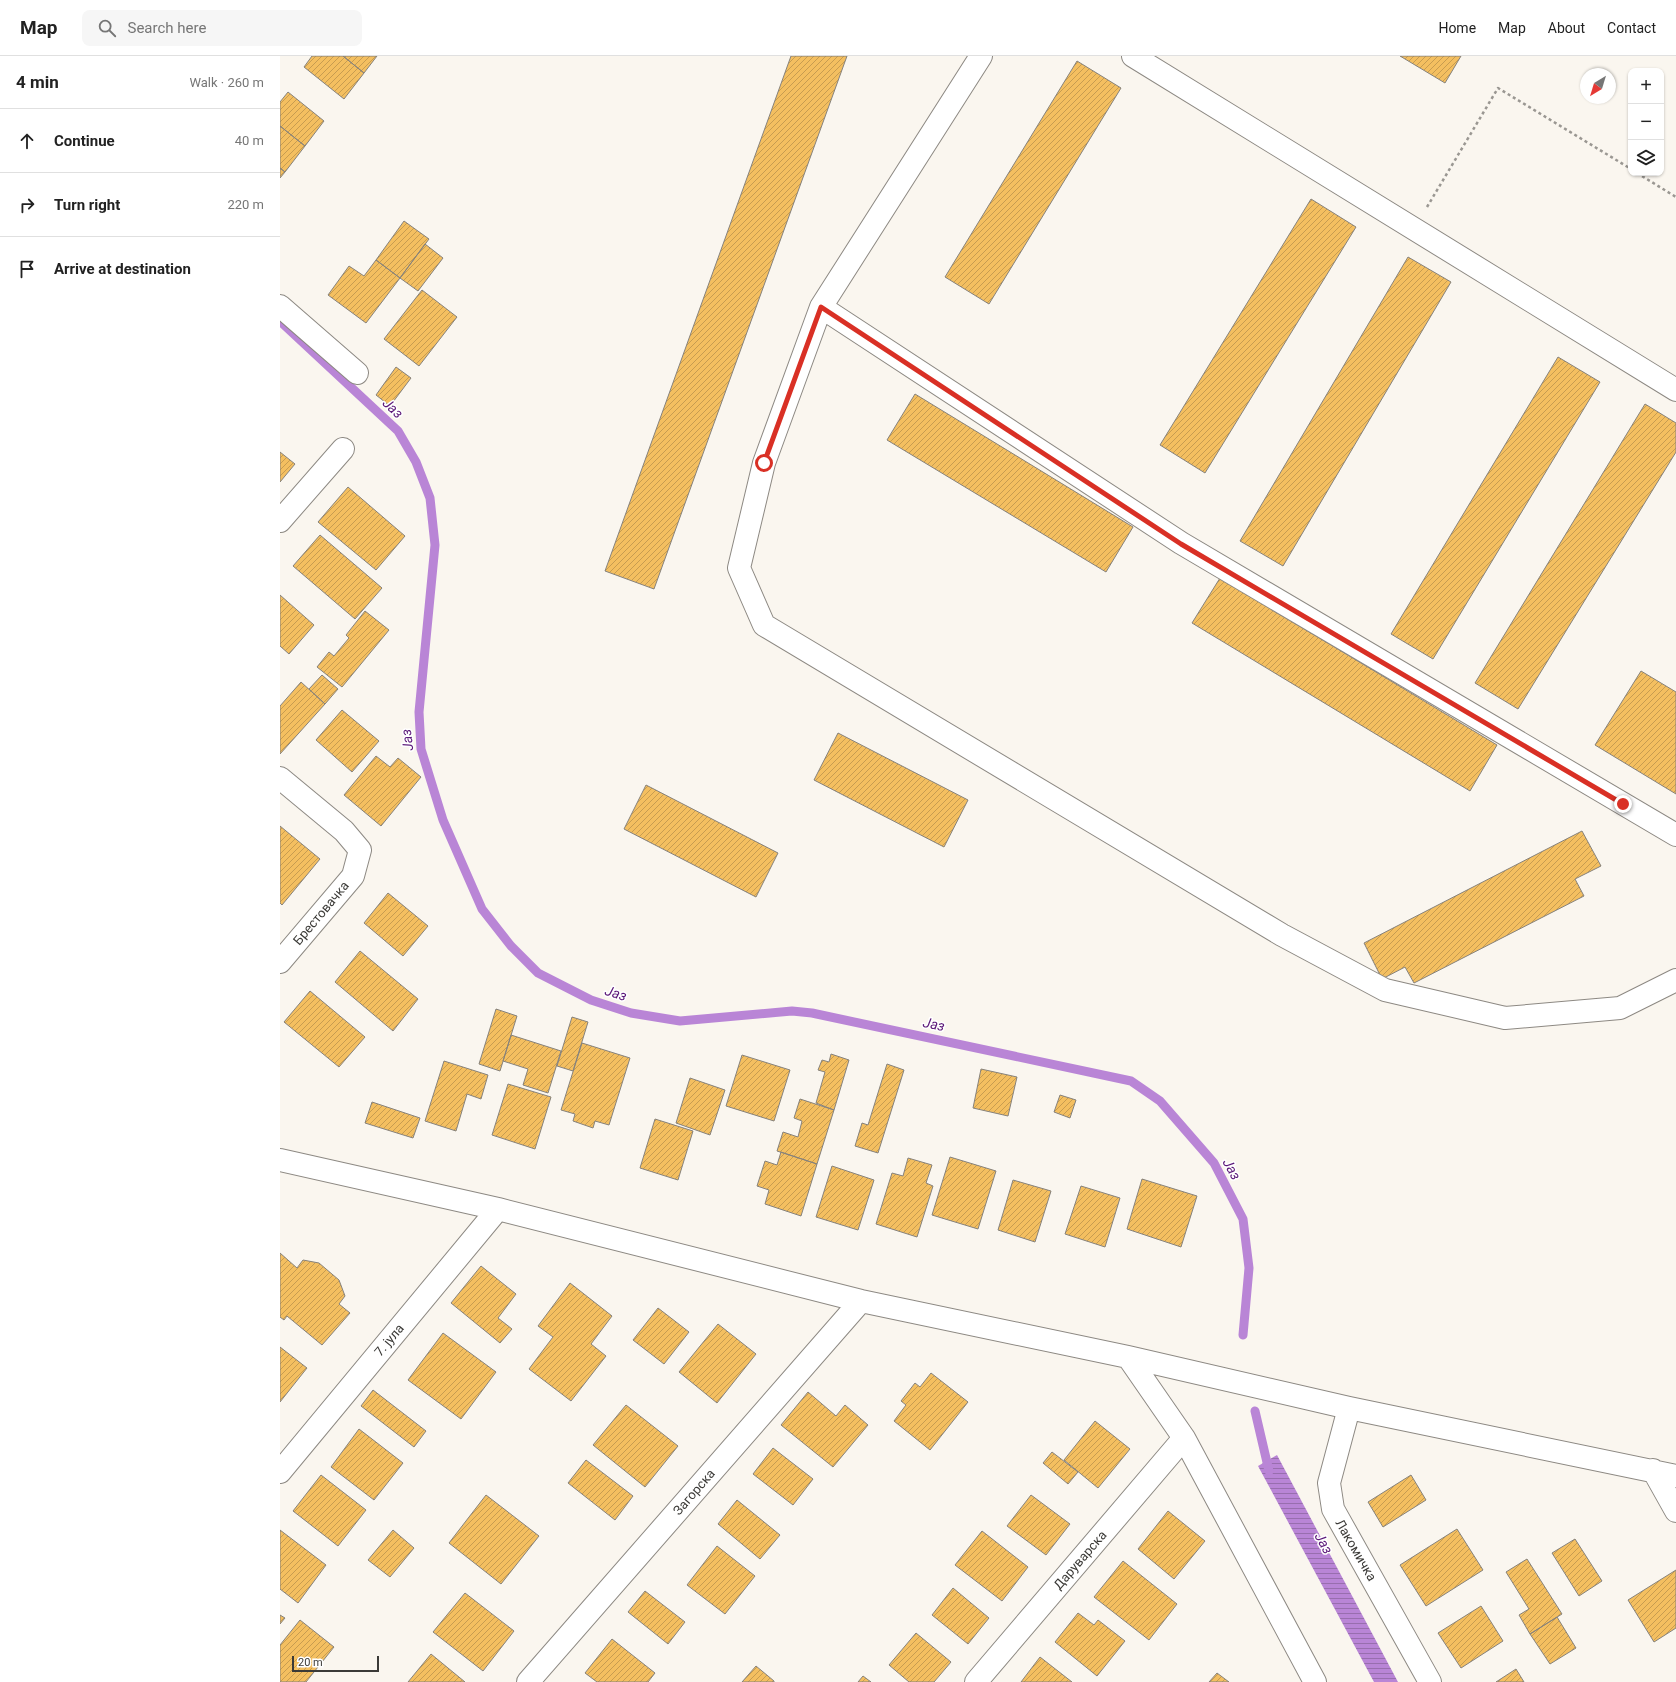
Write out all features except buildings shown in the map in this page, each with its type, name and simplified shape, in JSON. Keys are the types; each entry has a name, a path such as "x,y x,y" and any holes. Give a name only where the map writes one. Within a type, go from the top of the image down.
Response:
{"street":[{"path":"981,56 821,307 764,463 739,568 764,625 1282,935 1385,990 1505,1018 1620,1008 1676,980"},
{"path":"1133,56 1415,228 1676,390"},
{"path":"280,306 357,373"},
{"path":"821,307 1181,544 1676,835"},
{"path":"280,521 343,449"},
{"name":"Брестовачка","path":"280,778 344,831 360,850 353,876 280,962"},
{"path":"280,1160 498,1209 861,1301 1128,1357 1349,1408 1676,1476"},
{"name":"7. јула","path":"280,1472 498,1209"},
{"name":"Загорска","path":"528,1682 861,1301"},
{"path":"1128,1357 1184,1438 1315,1682"},
{"name":"Лакомичка","path":"1349,1408 1329,1483 1332,1509 1430,1682"},
{"name":"Даруварска","path":"976,1682 1184,1438"},
{"path":"1653,1470 1676,1511"}],"path":[{"path":"1415,228 1498,88 1628,167"},
{"path":"1642,176 1676,197"}],"shaded area":[{"path":"1277,1455 1398,1682 1374,1682 1258,1466"}],"waterway":[{"name":"Јаз","path":"280,321 398,431 416,462 430,498 435,545 419,712 421,749 443,820 482,909 511,946 538,973 591,1000 631,1013 680,1021 792,1011 812,1013 1131,1081 1160,1101 1214,1163 1243,1219 1249,1268 1243,1335"},
{"name":"Јаз","path":"1255,1411 1269,1471"}],"route":[{"path":"764,463 821,307 1181,544 1623,804"}]}
